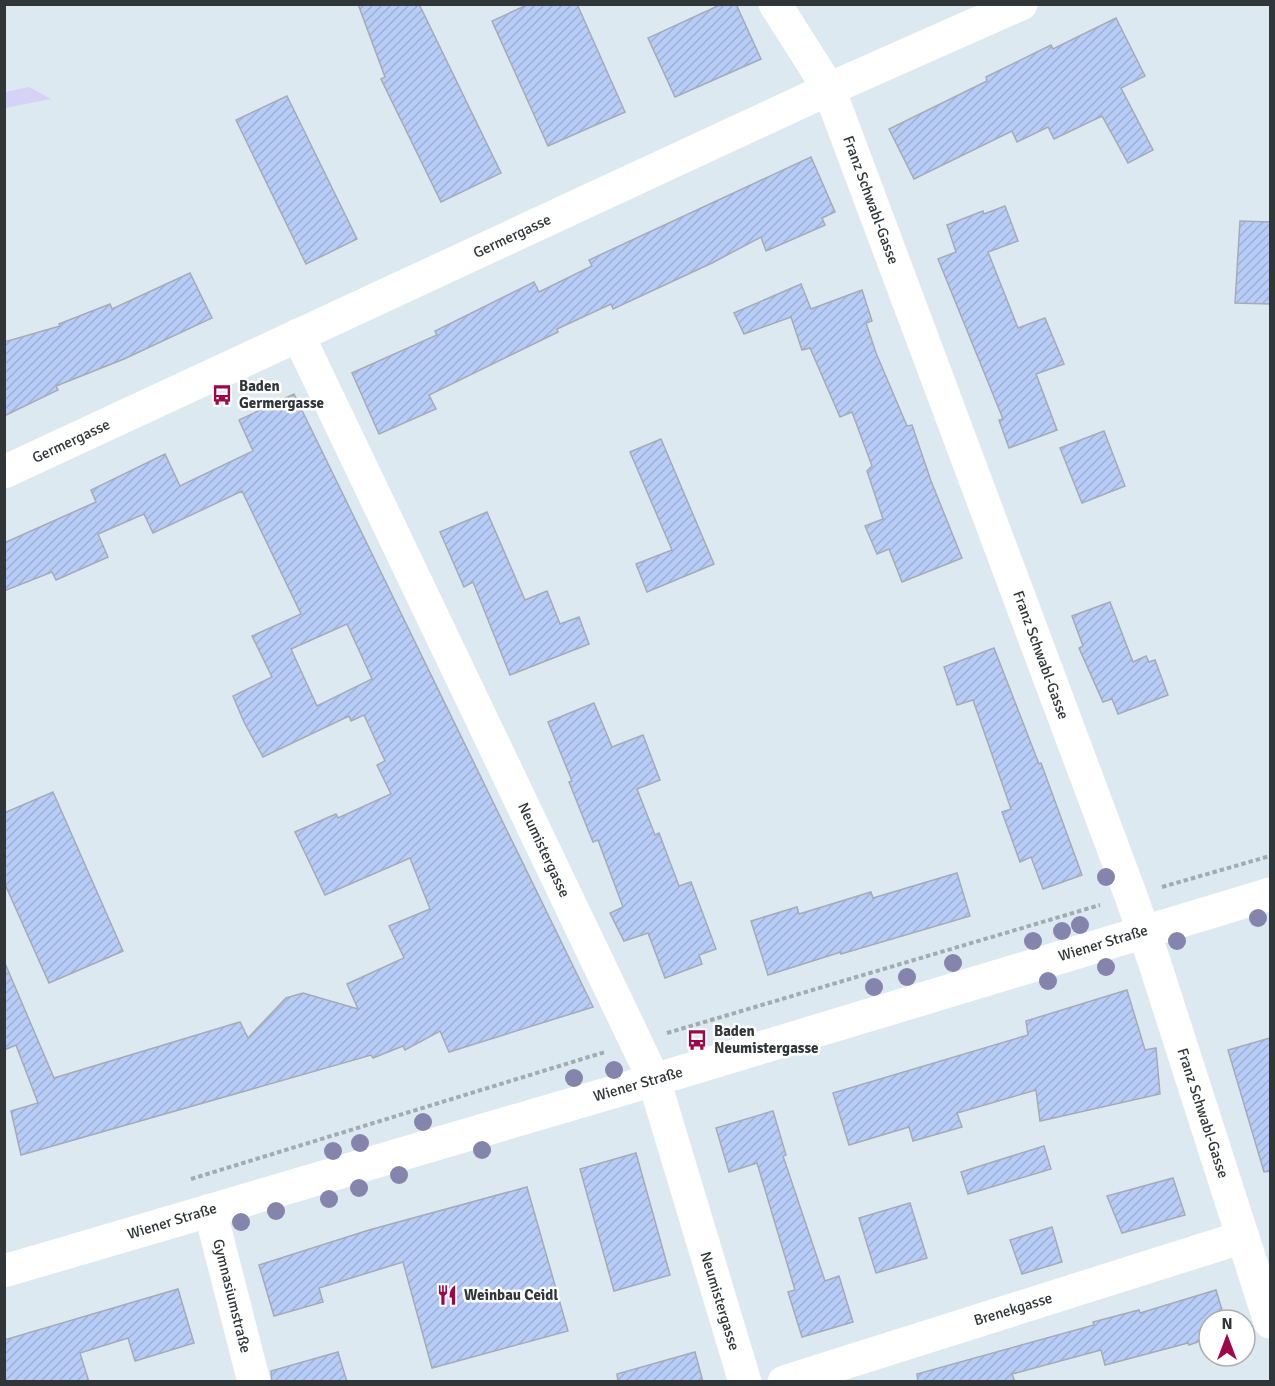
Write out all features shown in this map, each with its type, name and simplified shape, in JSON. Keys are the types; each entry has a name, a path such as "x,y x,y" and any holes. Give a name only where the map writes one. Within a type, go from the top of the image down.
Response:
{"street":[{"name":"Franz Schwabl-Gasse","path":"775,4 829,89 1143,931 1270,1322"},
{"name":"Germergasse","path":"4,472 829,89 1020,4"},
{"name":"Neumistergasse","path":"298,335 654,1080 745,1382"},
{"name":"Wiener Straße","path":"4,1271 654,1080 1270,894"},
{"name":"Gymnasiumstraße","path":"210,1210 254,1382"},
{"name":"Brenekgasse","path":"784,1382 1243,1237"}],"shaded area":[{"path":"29,87 51,99 5,108 5,92"}],"building":[{"path":"358,4 419,4 501,173 441,202 381,79 385,77"},
{"path":"529,4 577,4 625,112 548,146 492,21"},
{"path":"722,4 736,4 761,59 675,97 648,38"},
{"path":"1116,18 1145,76 1121,88 1153,150 1128,163 1102,116 1054,139 1048,127 1017,142 1012,131 914,179 889,129 987,81 986,77 1051,45 1053,49"},
{"path":"287,96 357,239 306,264 236,120"},
{"path":"811,157 835,212 822,218 825,225 766,251 761,237 712,263 613,309 611,304 557,329 558,332 429,395 436,409 379,434 352,373 437,335 435,331 534,282 539,292 592,266 589,260"},
{"path":"1005,206 1018,241 988,252 1018,328 1045,318 1064,364 1036,374 1057,430 1009,448 999,420 1003,419 938,259 956,252 947,225 983,211 984,214"},
{"path":"1240,221 1270,222 1270,304 1235,303"},
{"path":"190,273 212,318 124,359 56,386 58,390 4,416 4,342 60,326 59,324 110,304 112,309"},
{"path":"801,284 811,309 862,290 872,321 866,323 876,353 907,426 912,425 931,481 962,558 902,582 889,549 877,554 865,526 883,519 867,471 872,466 852,412 840,417 810,348 802,350 791,317 744,334 734,313"},
{"path":"294,394 593,1007 449,1052 440,1031 405,1050 403,1046 373,1058 371,1055 21,1155 11,1111 38,1103 16,1045 4,1050 4,961 54,1078 240,1022 248,1038 286,998 303,993 358,1009 347,984 404,958 389,926 430,909 410,858 325,895 295,832 336,814 338,818 391,794 377,765 385,761 364,715 351,721 349,716 263,757 244,722 233,696 272,677 252,636 301,614 242,491 153,533 144,514 98,534 108,557 56,580 52,572 4,591 4,543 96,502 91,490 165,454 180,486 253,451 239,420","holes":["347,624 372,679 317,706 291,649"]},
{"path":"1104,431 1125,486 1082,503 1060,448"},
{"path":"661,439 714,564 647,592 636,564 672,550 630,452"},
{"path":"487,512 525,600 547,591 560,624 579,617 589,644 510,675 473,582 464,587 440,532"},
{"path":"1110,602 1133,662 1146,656 1149,662 1155,660 1168,695 1118,714 1112,699 1103,702 1079,648 1083,646 1072,616"},
{"path":"994,648 1039,764 1041,763 1082,875 1043,889 1031,857 1020,862 1002,812 1011,809 973,700 957,705 944,667"},
{"path":"594,703 612,747 643,735 660,780 637,789 655,835 659,833 679,886 691,882 716,949 699,955 702,964 665,978 648,933 624,941 610,913 623,907 598,840 593,842 548,722"},
{"path":"53,792 123,951 49,983 4,882 4,813"},
{"path":"957,873 970,916 768,975 751,921 797,907 799,914 871,892 873,898"},
{"path":"1127,990 1145,1050 1156,1048 1160,1094 1040,1121 1036,1090 957,1113 962,1127 913,1141 909,1127 849,1145 833,1093 1028,1035 1026,1021"},
{"path":"1270,1038 1270,1171 1264,1172 1228,1050"},
{"path":"773,1111 786,1155 783,1156 825,1281 839,1276 853,1322 802,1337 788,1292 795,1290 757,1163 729,1172 716,1128"},
{"path":"1044,1146 1051,1169 968,1194 961,1172"},
{"path":"636,1153 670,1275 614,1291 580,1169"},
{"path":"1173,1178 1185,1215 1122,1233 1107,1196"},
{"path":"527,1187 568,1331 432,1368 403,1262 319,1288 323,1302 274,1316 259,1265 369,1230"},
{"path":"910,1203 927,1258 876,1273 859,1218"},
{"path":"1052,1227 1062,1262 1022,1274 1010,1240"},
{"path":"178,1289 194,1343 135,1361 128,1338 80,1353 89,1382 4,1382 4,1340"},
{"path":"1216,1290 1221,1308 1197,1308 1197,1342 1189,1345 1188,1343 1105,1365 1101,1350 1012,1374 1015,1382 918,1382 917,1374 1094,1325 1093,1322 1139,1310 1140,1313"},
{"path":"338,1352 347,1382 272,1382 271,1371"},
{"path":"695,1352 703,1382 618,1382 617,1374"}],"place":[{"name":"Baden Germergasse","path":"222,395"},
{"name":"Baden Neumistergasse","path":"697,1040"},
{"name":"Weinbau Ceidl","path":"447,1295"}]}
